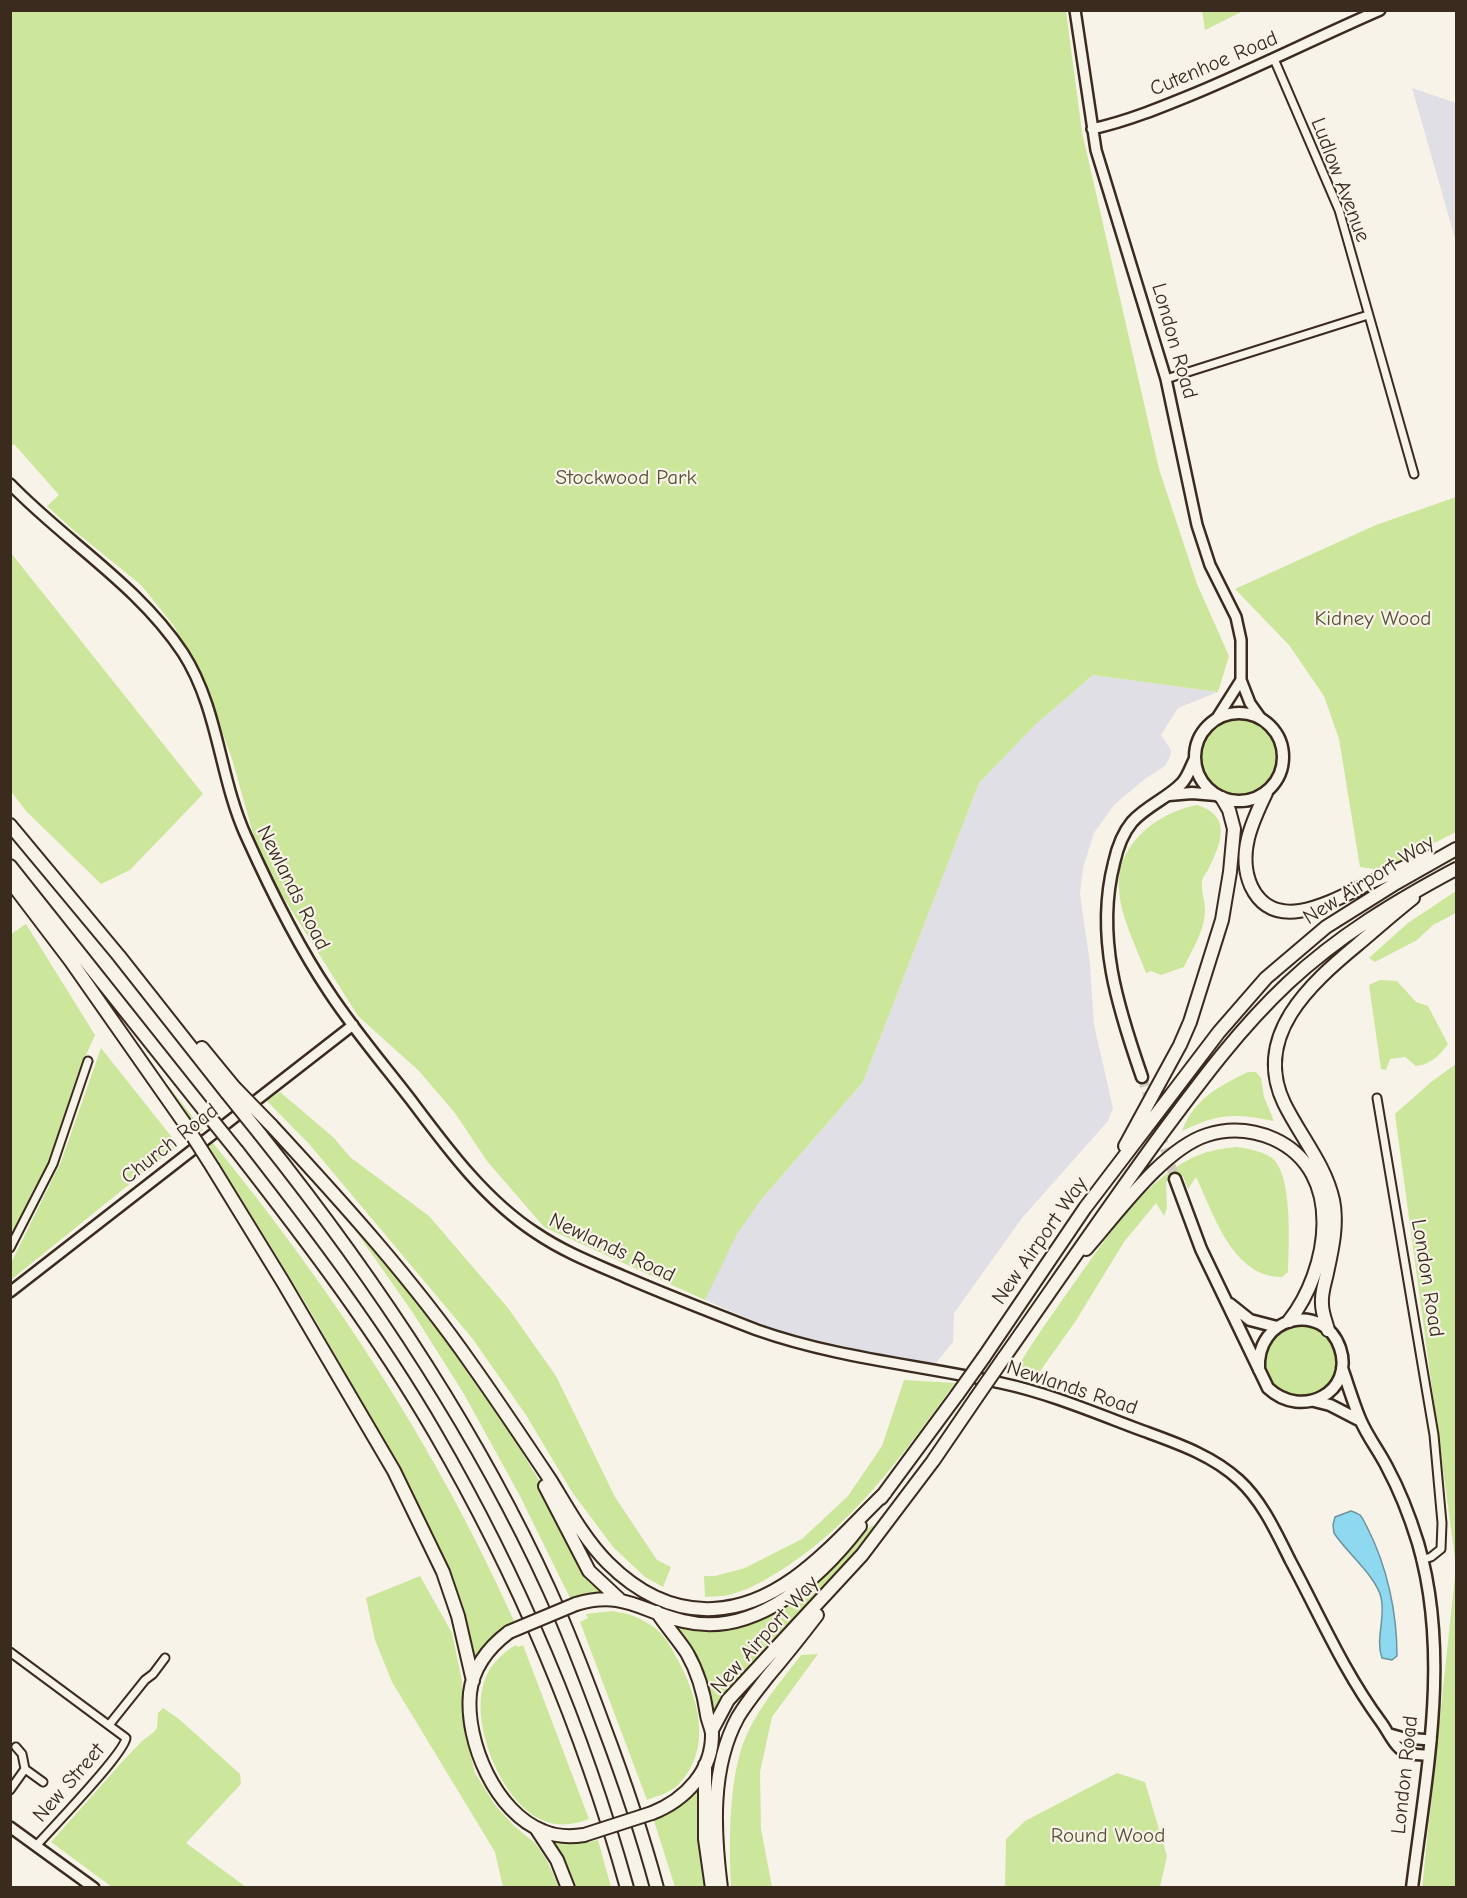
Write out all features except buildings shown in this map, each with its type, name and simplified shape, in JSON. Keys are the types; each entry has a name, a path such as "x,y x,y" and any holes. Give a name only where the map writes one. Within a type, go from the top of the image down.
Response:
{"highway":[{"path":"1266,793 1249,831 1246,871 1254,891 1263,901 1287,911 1311,910 1456,847"},
{"path":"1111,1174 1180,1045 1190,1022 1222,920 1234,829 1229,810 1219,797"},
{"path":"10,825 119,956 167,1006 231,1090 260,1134 347,1246 410,1339 496,1484 548,1588 579,1660 616,1758 657,1887"},
{"name":"New Airport Way","path":"619,1599 683,1621 710,1624 745,1619 798,1590 851,1538 957,1395 1048,1260 1111,1174 1219,1032 1266,978 1326,927 1456,847"},
{"path":"10,866 312,1248 387,1355 435,1432 523,1605 556,1680 596,1789 627,1887"},
{"name":"New Airport Way","path":"712,1730 728,1700 841,1580 896,1511 1105,1211 1231,1042 1288,983 1318,957 1388,906 1456,869"},
{"path":"1328,1330 1322,1305 1332,1250 1334,1203 1319,1164 1278,1090 1274,1056 1276,1047 1285,1023 1302,997 1331,966 1438,879"},
{"path":"10,881 70,960 213,1168 394,1471 447,1583 458,1616 473,1681"},
{"path":"231,1090 271,1125 346,1207 427,1303 472,1365 576,1521 606,1561 623,1577 653,1597 695,1609 737,1606 758,1598 782,1586 817,1560 885,1493"},
{"path":"1052,1288 1162,1163 1181,1147 1206,1135 1227,1130 1244,1131 1263,1135 1293,1152 1307,1167 1317,1184 1322,1200 1323,1242 1316,1268 1305,1298 1289,1321"},
{"path":"523,1442 583,1562 595,1578 619,1599"},
{"path":"721,1887 717,1863 716,1806 720,1770 729,1739 738,1718 749,1701 818,1615 841,1580"},
{"path":"619,1599 576,1604 509,1632 487,1651 473,1681 470,1693 472,1724 483,1766 506,1803 517,1816 535,1828 557,1835 584,1835 652,1813 672,1804 687,1792 705,1764 712,1730 705,1700 694,1666 657,1612"},
{"path":"705,1764 705,1839 712,1887"},
{"path":"535,1828 557,1860 568,1887"}],"main road":[{"path":"1168,795 1192,793 1244,802 1266,793 1281,773 1284,754 1278,735 1260,717 1246,713 1231,713 1217,718 1200,735 1195,759 1197,773 1205,785 1219,797"},
{"path":"1142,1077 1120,1013 1113,981 1107,900 1117,849 1124,835 1137,818 1184,781 1195,759"},
{"path":"1175,1179 1201,1249 1228,1303 1259,1370 1268,1388 1284,1400 1304,1403 1314,1401 1333,1388 1342,1368 1340,1347 1328,1330 1317,1323 1303,1320 1289,1321 1277,1326 1264,1341 1260,1350 1259,1370"},
{"path":"1228,1303 1250,1320 1277,1326"},
{"name":"London Road","path":"1342,1368 1361,1421 1397,1488 1418,1544 1431,1611 1433,1636 1431,1740 1412,1887"},
{"path":"1314,1401 1330,1405 1361,1421"}],"street":[{"name":"London Road","path":"1075,10 1092,129 1107,192 1166,379 1204,550 1230,602 1239,628 1242,654 1241,680 1250,703 1260,717"},
{"name":"Cutenhoe Road","path":"1092,129 1113,124 1170,103 1274,59 1380,10"},
{"name":"Ludlow Avenue","path":"1274,59 1339,210 1414,474"},
{"path":"1166,379 1368,315"},
{"name":"Newlands Road","path":"10,484 144,605 163,626 185,657 203,692 231,796 246,835 308,959 353,1025 433,1129 484,1188 522,1223 557,1246 639,1283 782,1339 847,1356 1027,1389 1170,1441 1209,1458 1240,1481 1256,1499 1345,1664 1371,1709 1399,1749 1410,1754 1429,1755"},
{"path":"1217,718 1241,680"},
{"name":"Church Road","path":"12,1288 353,1025"},
{"path":"10,1248 53,1164 88,1061"},
{"name":"London Road","path":"1377,1098 1434,1435 1442,1523 1441,1549 1431,1557 1421,1560"},
{"path":"10,1652 109,1725 165,1658"},
{"name":"New Street","path":"36,1846 102,1773 126,1742 126,1737 109,1725"},
{"path":"1390,1734 1404,1738 1431,1740"},
{"path":"16,1747 22,1754 25,1769 43,1782"},
{"path":"10,1790 25,1769"},
{"path":"10,1827 94,1887"}],"shaded area":[{"path":"1412,88 1456,103 1456,242"},
{"path":"1093,675 1218,692 1178,708 1161,735 1171,750 1165,766 1146,778 1114,805 1094,833 1083,868 1080,894 1090,964 1094,1025 1113,1108 1108,1121 1022,1218 954,1313 953,1342 936,1363 889,1357 775,1330 705,1300 723,1244 863,1082 979,783 1036,724"}],"green space":[{"path":"1202,10 1243,10 1243,11 1205,30"},
{"name":"Stockwood Park","path":"11,11 1066,11 1082,132 1159,469 1197,584 1229,656 1218,692 1093,675 1036,724 979,783 863,1082 760,1201 737,1234 705,1300 544,1227 487,1161 455,1113 419,1071 358,1016 261,862 232,759 204,682 174,626 141,585 47,506 59,495 14,444 11,446"},
{"name":"Kidney Wood","path":"1456,497 1456,832 1381,870 1360,867 1339,739 1324,696 1289,645 1235,589 1376,525"},
{"path":"11,553 203,794 130,870 101,884 26,811 11,791"},
{"path":"1240,718 1255,721 1268,730 1277,743 1280,758 1277,773 1268,786 1255,795 1240,798 1225,795 1212,786 1203,773 1200,758 1203,743 1212,730 1225,721"},
{"path":"1197,805 1216,816 1221,832 1217,850 1202,880 1205,910 1203,925 1184,967 1161,975 1151,971 1146,973 1120,899 1120,873 1124,858 1132,845 1154,823 1167,815"},
{"path":"1456,891 1456,913 1433,925 1417,940 1375,962 1369,958 1408,923"},
{"path":"26,924 95,1035 77,1075 48,1164 11,1238 11,934"},
{"path":"1380,980 1397,981 1416,1002 1428,1006 1448,1044 1438,1056 1416,1066 1405,1057 1390,1059 1386,1070 1381,1069 1369,985"},
{"path":"101,1048 178,1145 12,1279 11,1263 61,1162"},
{"path":"1456,1064 1456,1566 1395,1114 1431,1082"},
{"path":"1248,1072 1256,1072 1261,1078 1264,1097 1274,1121 1227,1116 1206,1121 1182,1131 1193,1110 1201,1102 1218,1088"},
{"path":"159,1074 203,1130 200,1132"},
{"path":"280,1092 333,1137 350,1157 429,1216 508,1308 556,1376 615,1497 657,1560 671,1567 663,1587 645,1577 614,1548 572,1492 526,1415 472,1338 310,1145 267,1101"},
{"path":"213,1143 341,1313 416,1432 483,1556 514,1621 475,1661 462,1603 440,1548 410,1487 308,1307 209,1146"},
{"path":"1237,1147 1264,1154 1272,1158 1279,1166 1287,1195 1288,1272 1282,1277 1265,1274 1250,1267 1238,1255 1218,1225 1196,1177 1188,1189 1183,1176 1166,1182 1167,1208 1164,1216 1156,1203 1124,1242 1075,1322 1038,1374 1014,1374 1042,1329 1116,1225 1141,1197 1169,1172 1185,1162 1201,1154"},
{"path":"339,1207 435,1322 488,1396 607,1593 570,1598 520,1496 464,1394 413,1313"},
{"path":"1301,1325 1315,1328 1327,1335 1334,1347 1337,1361 1334,1375 1327,1387 1315,1394 1301,1397 1287,1394 1275,1387 1268,1375 1265,1361 1268,1347 1275,1335 1287,1328"},
{"path":"904,1380 955,1383 899,1458 860,1504 814,1546 768,1578 748,1589 732,1594 705,1597 704,1576 715,1576 745,1568 802,1539 848,1496 882,1446"},
{"path":"872,1525 874,1527 825,1587 715,1712 710,1688 702,1667 678,1628 711,1629 740,1625 788,1604 831,1569"},
{"path":"1456,1566 1456,1887 1422,1888"},
{"path":"420,1576 452,1633 462,1681 467,1739 475,1773 495,1805 514,1826 535,1843 546,1859 559,1887 503,1887 495,1852 392,1682 375,1640 366,1598"},
{"path":"612,1611 640,1619 662,1635 674,1652 686,1677 697,1709 699,1741 688,1772 677,1786 647,1800 580,1622 588,1618 586,1614"},
{"path":"516,1645 518,1647 523,1645 589,1819 562,1824 549,1823 536,1817 511,1793 492,1759 485,1739 482,1720 483,1686 495,1662"},
{"path":"818,1654 772,1717 760,1772 761,1829 772,1887 731,1887 731,1808 741,1748 759,1712 801,1655"},
{"path":"163,1708 179,1719 240,1774 241,1784 186,1843 246,1887 112,1887 51,1842 122,1762 153,1733 157,1728 158,1713"},
{"name":"Round Wood","path":"1117,1773 1145,1782 1167,1856 1160,1887 1005,1887 1006,1839 1025,1821"},
{"path":"697,1789 697,1836 706,1887 675,1887 654,1821 679,1806"},
{"path":"552,1839 579,1842 598,1840 611,1887 574,1887"}],"water":[{"path":"1351,1511 1363,1519 1380,1557 1390,1590 1397,1639 1397,1656 1392,1660 1382,1658 1380,1651 1382,1605 1378,1589 1367,1572 1334,1533 1335,1517"}],"tunnel":[{"path":"1142,1077 1175,1179"}]}
